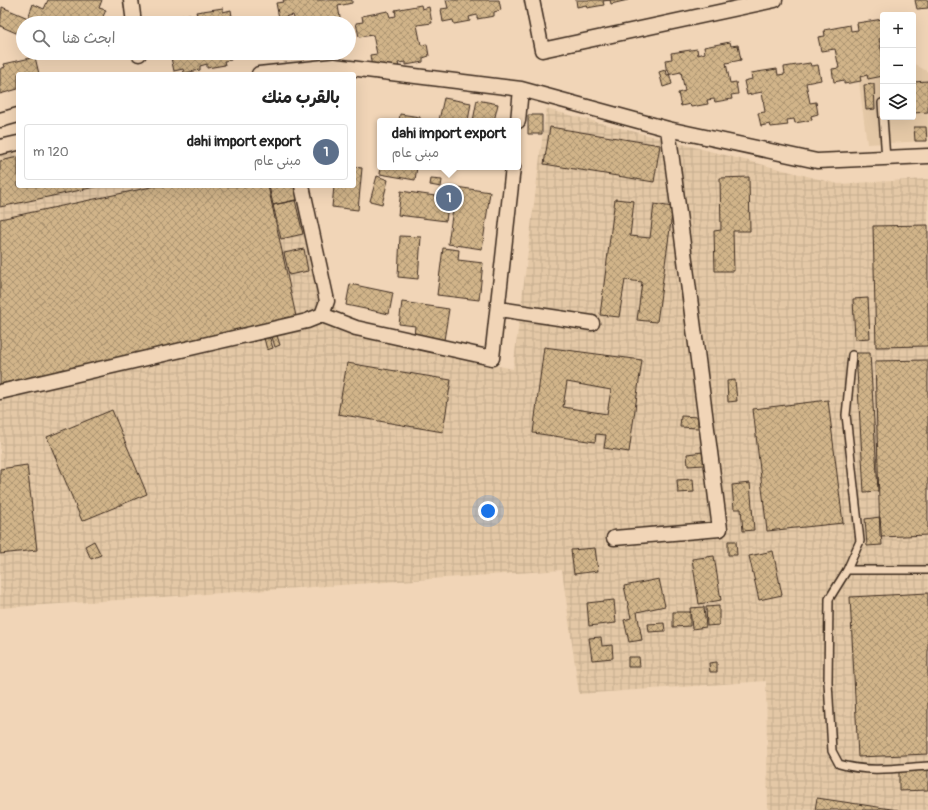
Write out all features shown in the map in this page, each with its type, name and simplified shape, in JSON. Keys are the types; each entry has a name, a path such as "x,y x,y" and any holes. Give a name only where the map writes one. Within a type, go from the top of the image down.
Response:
{"street":[{"path":"131,0 133,16"},
{"path":"532,0 542,50 775,0"},
{"path":"278,72 334,66 521,89 668,129 817,161 928,156"},
{"path":"518,118 521,89"},
{"path":"0,120 16,116"},
{"path":"614,538 720,529 668,129"},
{"path":"0,147 16,143"},
{"path":"0,392 307,321 322,316 356,328 492,358 513,170"},
{"path":"302,188 327,301 322,316"},
{"path":"498,309 592,323"}],"lane":[{"path":"883,120 886,159"},
{"path":"852,355 846,415 860,541 847,570 829,599 828,682 832,750 839,764 853,768 876,770 928,766"},
{"path":"847,570 928,570"}],"shaded area":[{"path":"916,65 928,72 928,141 867,144 858,74 880,70 880,120 916,120"},
{"path":"546,109 838,184 928,179 928,810 768,810 766,681 579,694 562,570 0,608 0,147 16,144 16,188 309,188 341,332 513,369"}],"building":[{"path":"48,0 102,0 99,8 106,10 103,16 29,16 33,4 44,9"},
{"path":"283,0 352,0 352,3 338,6 340,16 279,16 276,3 284,2"},
{"path":"446,0 499,0 501,10 494,12 494,16 477,19 477,15 469,17 470,21 454,24 453,20 443,22 441,9 448,8"},
{"path":"576,0 610,0 603,1 604,5 587,8 586,5 577,7"},
{"path":"610,0 628,0 611,4"},
{"path":"915,0 928,0 928,8 917,9"},
{"path":"421,5 422,9 429,7 432,23 417,25 421,45 427,44 429,56 423,58 423,62 406,65 406,62 398,63 399,67 383,70 372,68 370,55 377,54 373,35 359,37 356,23 363,22 362,16 388,11 390,17 396,16 395,10"},
{"path":"2,7 23,16 16,16 16,33 0,26"},
{"path":"223,8 223,12 231,10 232,16 197,16 196,12"},
{"path":"190,14 190,16 179,16"},
{"path":"880,19 880,77 868,79 867,75 860,77 861,81 844,84 844,80 834,82 832,69 839,68 835,49 821,51 818,37 825,36 824,30 850,25 851,31 858,30 857,23"},
{"path":"730,42 731,46 738,45 741,60 726,63 730,83 736,82 738,94 731,95 732,99 715,102 714,99 707,100 708,104 691,107 690,104 681,106 678,93 685,91 681,72 667,75 665,60 672,59 671,53 697,49 698,55 705,53 704,47"},
{"path":"22,60 36,60 39,72 16,72 16,90 0,94 0,69 5,67 4,64"},
{"path":"171,60 231,60 224,61 225,65 207,68 207,64 200,66 200,70 184,72 183,69 174,71"},
{"path":"810,63 811,66 818,65 821,80 806,83 810,103 816,102 818,114 811,116 812,120 795,123 794,119 787,120 788,125 771,127 770,124 761,126 758,113 765,112 762,92 747,95 744,81 752,79 751,73 777,69 778,75 785,74 784,67"},
{"path":"668,69 672,84 663,87 659,72"},
{"path":"928,81 928,112 916,113 916,82"},
{"path":"874,84 875,109 866,110 864,85"},
{"path":"444,98 471,103 468,118 439,118"},
{"path":"477,100 498,104 495,118 474,118"},
{"path":"400,114 420,117 420,118 399,118"},
{"path":"528,115 542,115 542,134 528,134"},
{"path":"550,127 660,145 654,182 544,164"},
{"path":"914,127 926,127 927,141 915,141"},
{"path":"16,157 16,188 90,188 0,207 0,161"},
{"path":"356,167 362,168 358,210 332,207 334,188 356,188"},
{"path":"381,170 417,170 415,180 380,174"},
{"path":"377,176 388,180 382,204 370,201"},
{"path":"749,177 750,231 733,231 734,271 715,271 714,231 721,230 720,178"},
{"path":"431,179 442,180 441,187 430,185"},
{"path":"456,187 490,192 482,249 448,244"},
{"path":"147,188 268,188 297,321 0,384 0,219"},
{"path":"269,188 300,188 303,199 273,205"},
{"path":"401,191 449,198 446,221 398,215"},
{"path":"615,199 634,201 630,236 650,238 654,204 673,207 657,322 637,320 642,282 625,280 619,317 600,315"},
{"path":"295,200 303,234 281,239 273,205"},
{"path":"928,225 928,346 876,347 873,226"},
{"path":"400,236 421,237 418,279 398,277"},
{"path":"443,248 459,250 458,260 483,263 479,300 437,295"},
{"path":"304,249 308,271 289,275 284,253"},
{"path":"350,284 393,293 389,314 346,305"},
{"path":"868,298 870,338 855,339 853,299"},
{"path":"402,302 449,309 444,340 414,336 415,326 399,324"},
{"path":"276,332 280,345 275,347 271,333"},
{"path":"268,333 273,348 267,350 263,334"},
{"path":"544,347 642,360 629,452 604,448 606,435 596,434 595,442 533,433","holes":["567,382 611,390 607,414 563,407"]},
{"path":"856,353 870,353 878,491 864,492"},
{"path":"928,360 928,535 880,537 875,361"},
{"path":"347,363 451,380 443,432 338,414"},
{"path":"735,380 737,401 728,402 727,381"},
{"path":"828,400 843,523 767,531 753,409"},
{"path":"112,410 147,494 82,521 47,437"},
{"path":"681,416 698,417 698,428 680,427"},
{"path":"703,452 704,465 688,466 687,454"},
{"path":"27,465 37,550 0,554 0,469"},
{"path":"693,479 694,492 678,493 677,480"},
{"path":"750,483 754,530 743,531 741,509 734,509 732,485"},
{"path":"880,517 882,545 867,546 865,519"},
{"path":"94,541 101,555 91,559 85,546"},
{"path":"728,541 736,541 737,555 728,555"},
{"path":"595,548 598,571 574,574 571,550"},
{"path":"773,551 782,595 759,600 749,556"},
{"path":"714,556 721,600 699,604 692,559"},
{"path":"659,579 665,606 637,612 642,640 629,642 624,620 631,618 624,586"},
{"path":"928,593 928,754 858,757 850,597"},
{"path":"614,600 616,623 589,626 587,603"},
{"path":"719,606 719,625 707,626 706,607"},
{"path":"704,607 706,627 692,629 690,608"},
{"path":"673,612 690,612 690,626 673,627"},
{"path":"664,623 665,631 649,632 648,624"},
{"path":"601,637 602,646 612,645 613,658 592,660 589,638"},
{"path":"628,657 639,657 640,667 628,667"},
{"path":"717,662 717,672 710,672 709,663"},
{"path":"928,770 928,790 899,791 899,771"},
{"path":"817,798 898,810 815,810"}],"place":[{"name":"dahi import export","path":"449,198"}]}
